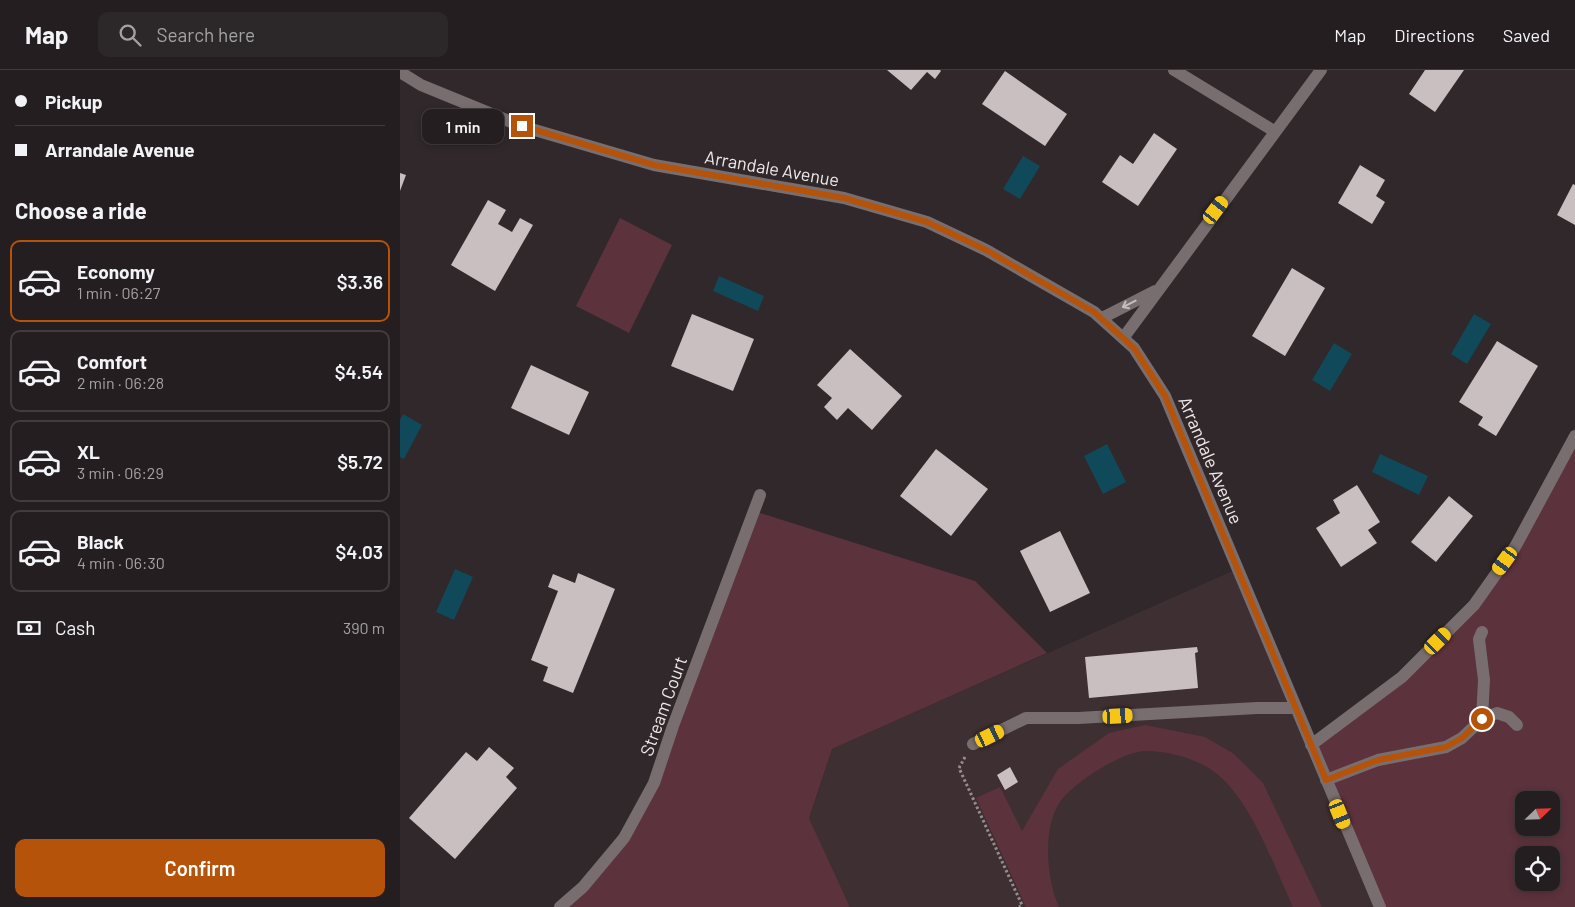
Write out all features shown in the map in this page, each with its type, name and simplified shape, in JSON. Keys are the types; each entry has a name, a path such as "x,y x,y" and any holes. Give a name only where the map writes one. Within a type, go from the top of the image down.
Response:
{"street":[{"path":"1174,70 1274,131"},
{"path":"1124,337 1274,131 1321,70"},
{"name":"Arrandale Avenue","path":"400,72 421,85 522,126 654,165 844,198 927,222 986,250 1082,304 1102,318 1134,348 1165,396 1380,907"},
{"path":"1102,318 1157,290"},
{"path":"1311,745 1402,677 1474,605 1515,547 1575,436"},
{"name":"Stream Court","path":"560,907 583,887 624,838 654,783 673,726 760,495"},
{"path":"1482,632 1480,639 1480,657 1484,680 1482,719"},
{"path":"973,744 1026,718 1078,718 1257,708 1296,708"},
{"path":"1326,780 1378,760 1446,747 1462,738 1482,719 1497,712 1510,717 1517,725"}],"path":[{"path":"959,768 1022,905 1019,907"}],"shaded area":[{"path":"620,218 672,245 629,333 576,306"},
{"path":"1575,436 1575,907 1380,907 1311,745 1402,677 1474,605"},
{"path":"754,511 975,581 1047,653 832,749 809,818 850,907 560,907 583,887 654,783"},
{"path":"1237,569 1380,907 850,907 809,818 832,749"},
{"path":"1145,725 1205,737 1234,754 1263,783 1322,907 1293,907 1268,850 1247,810 1222,778 1200,763 1184,757 1168,753 1145,751 1123,757 1096,771 1063,798 1053,818 1048,843 1049,871 1059,907 1026,907 976,798 1000,787 1022,831 1058,769 1109,733"}],"water":[{"path":"1023,156 1040,166 1020,199 1003,189"},
{"path":"719,276 764,296 758,311 713,291"},
{"path":"1474,314 1491,324 1467,364 1451,354"},
{"path":"1334,343 1352,354 1330,391 1312,380"},
{"path":"403,414 422,425 404,459 400,457 400,420"},
{"path":"1107,444 1126,482 1103,494 1084,456"},
{"path":"1380,454 1428,476 1419,495 1372,472"},
{"path":"455,569 473,577 454,620 436,612"}],"building":[{"path":"887,70 941,71 935,79 927,72 911,90"},
{"path":"1425,70 1464,70 1435,112 1409,94"},
{"path":"1005,71 1067,114 1045,146 982,104"},
{"path":"1154,133 1177,149 1138,206 1102,182 1120,155 1133,164"},
{"path":"1360,165 1385,180 1376,196 1385,202 1372,224 1338,203"},
{"path":"400,173 406,175 400,191"},
{"path":"1573,184 1575,185 1575,225 1557,215"},
{"path":"488,200 506,210 498,224 512,232 520,218 533,225 495,291 451,265"},
{"path":"1292,268 1325,288 1285,356 1252,336"},
{"path":"692,314 754,339 733,391 671,366"},
{"path":"1497,341 1538,366 1496,436 1478,425 1483,417 1459,402"},
{"path":"850,349 902,396 872,430 848,408 837,420 824,407 832,398 817,385"},
{"path":"531,365 589,392 569,435 511,408"},
{"path":"936,449 988,489 951,536 900,496"},
{"path":"1357,485 1380,522 1368,530 1377,543 1341,567 1316,528 1340,513 1333,500"},
{"path":"1449,496 1473,516 1436,562 1411,542"},
{"path":"1060,531 1090,593 1050,612 1020,551"},
{"path":"578,573 615,589 573,693 543,681 548,667 531,660 558,591 548,587 553,574 575,583"},
{"path":"1197,647 1198,652 1195,653 1198,688 1089,698 1085,657"},
{"path":"489,747 514,768 506,777 517,788 455,859 409,818 466,752 477,761"},
{"path":"1010,767 1018,782 1005,790 997,775"}],"route":[{"path":"522,126 654,165 844,198 927,222 986,250 1082,304 1124,337 1134,348 1165,396 1326,780 1378,760 1424,753 1446,747 1462,738 1482,719"}]}
